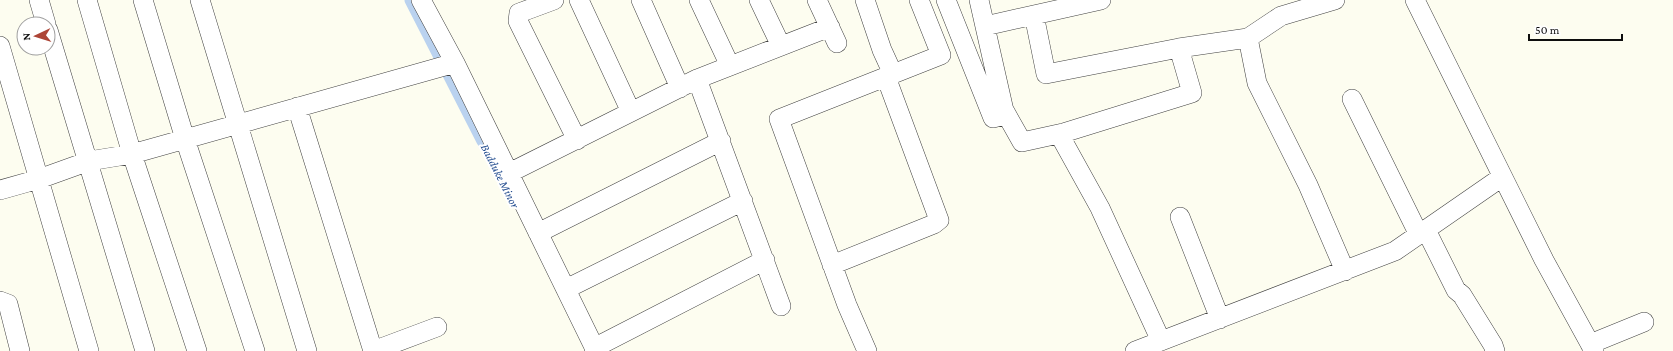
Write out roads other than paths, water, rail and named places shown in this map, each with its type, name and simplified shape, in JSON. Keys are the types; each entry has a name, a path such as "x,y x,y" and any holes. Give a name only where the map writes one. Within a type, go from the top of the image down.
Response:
{"street":[{"path":"39,0 44,16"},
{"path":"87,0 132,154 196,351"},
{"path":"143,0 185,139 255,351"},
{"path":"200,0 307,351"},
{"path":"421,0 455,64 595,349 765,260"},
{"path":"554,0 520,13 518,21 577,140"},
{"path":"579,0 631,112"},
{"path":"641,0 680,88"},
{"path":"700,0 730,66"},
{"path":"759,0 781,46"},
{"path":"509,173 697,79 781,46 833,35 817,0"},
{"path":"832,266 934,224 939,220 865,0"},
{"path":"867,351 832,266 779,119 941,55 920,0"},
{"path":"946,0 993,118 1005,115 979,0"},
{"path":"985,26 1101,0"},
{"path":"1034,15 1046,74 1179,48 1248,38 1281,16 1335,0"},
{"path":"1415,0 1502,177 1590,349 1644,322"},
{"path":"1248,38 1257,83 1308,185 1345,271"},
{"path":"0,46 89,351"},
{"path":"1004,110 1022,142 1059,134 1192,93 1179,48"},
{"path":"56,56 146,351"},
{"path":"0,190 39,180 89,161 132,154 455,64"},
{"path":"697,79 782,306"},
{"path":"1352,99 1422,232 1456,290 1462,295 1493,345 1495,351"},
{"path":"297,107 373,351 437,327"},
{"path":"1059,134 1100,208 1149,347 1395,251 1502,177"},
{"path":"538,233 721,141"},
{"path":"566,289 743,201"},
{"path":"1180,217 1220,319"},
{"path":"0,301 8,304 20,351"}],"waterway":[{"name":"Badduke Minor","path":"411,0 483,141"}]}
